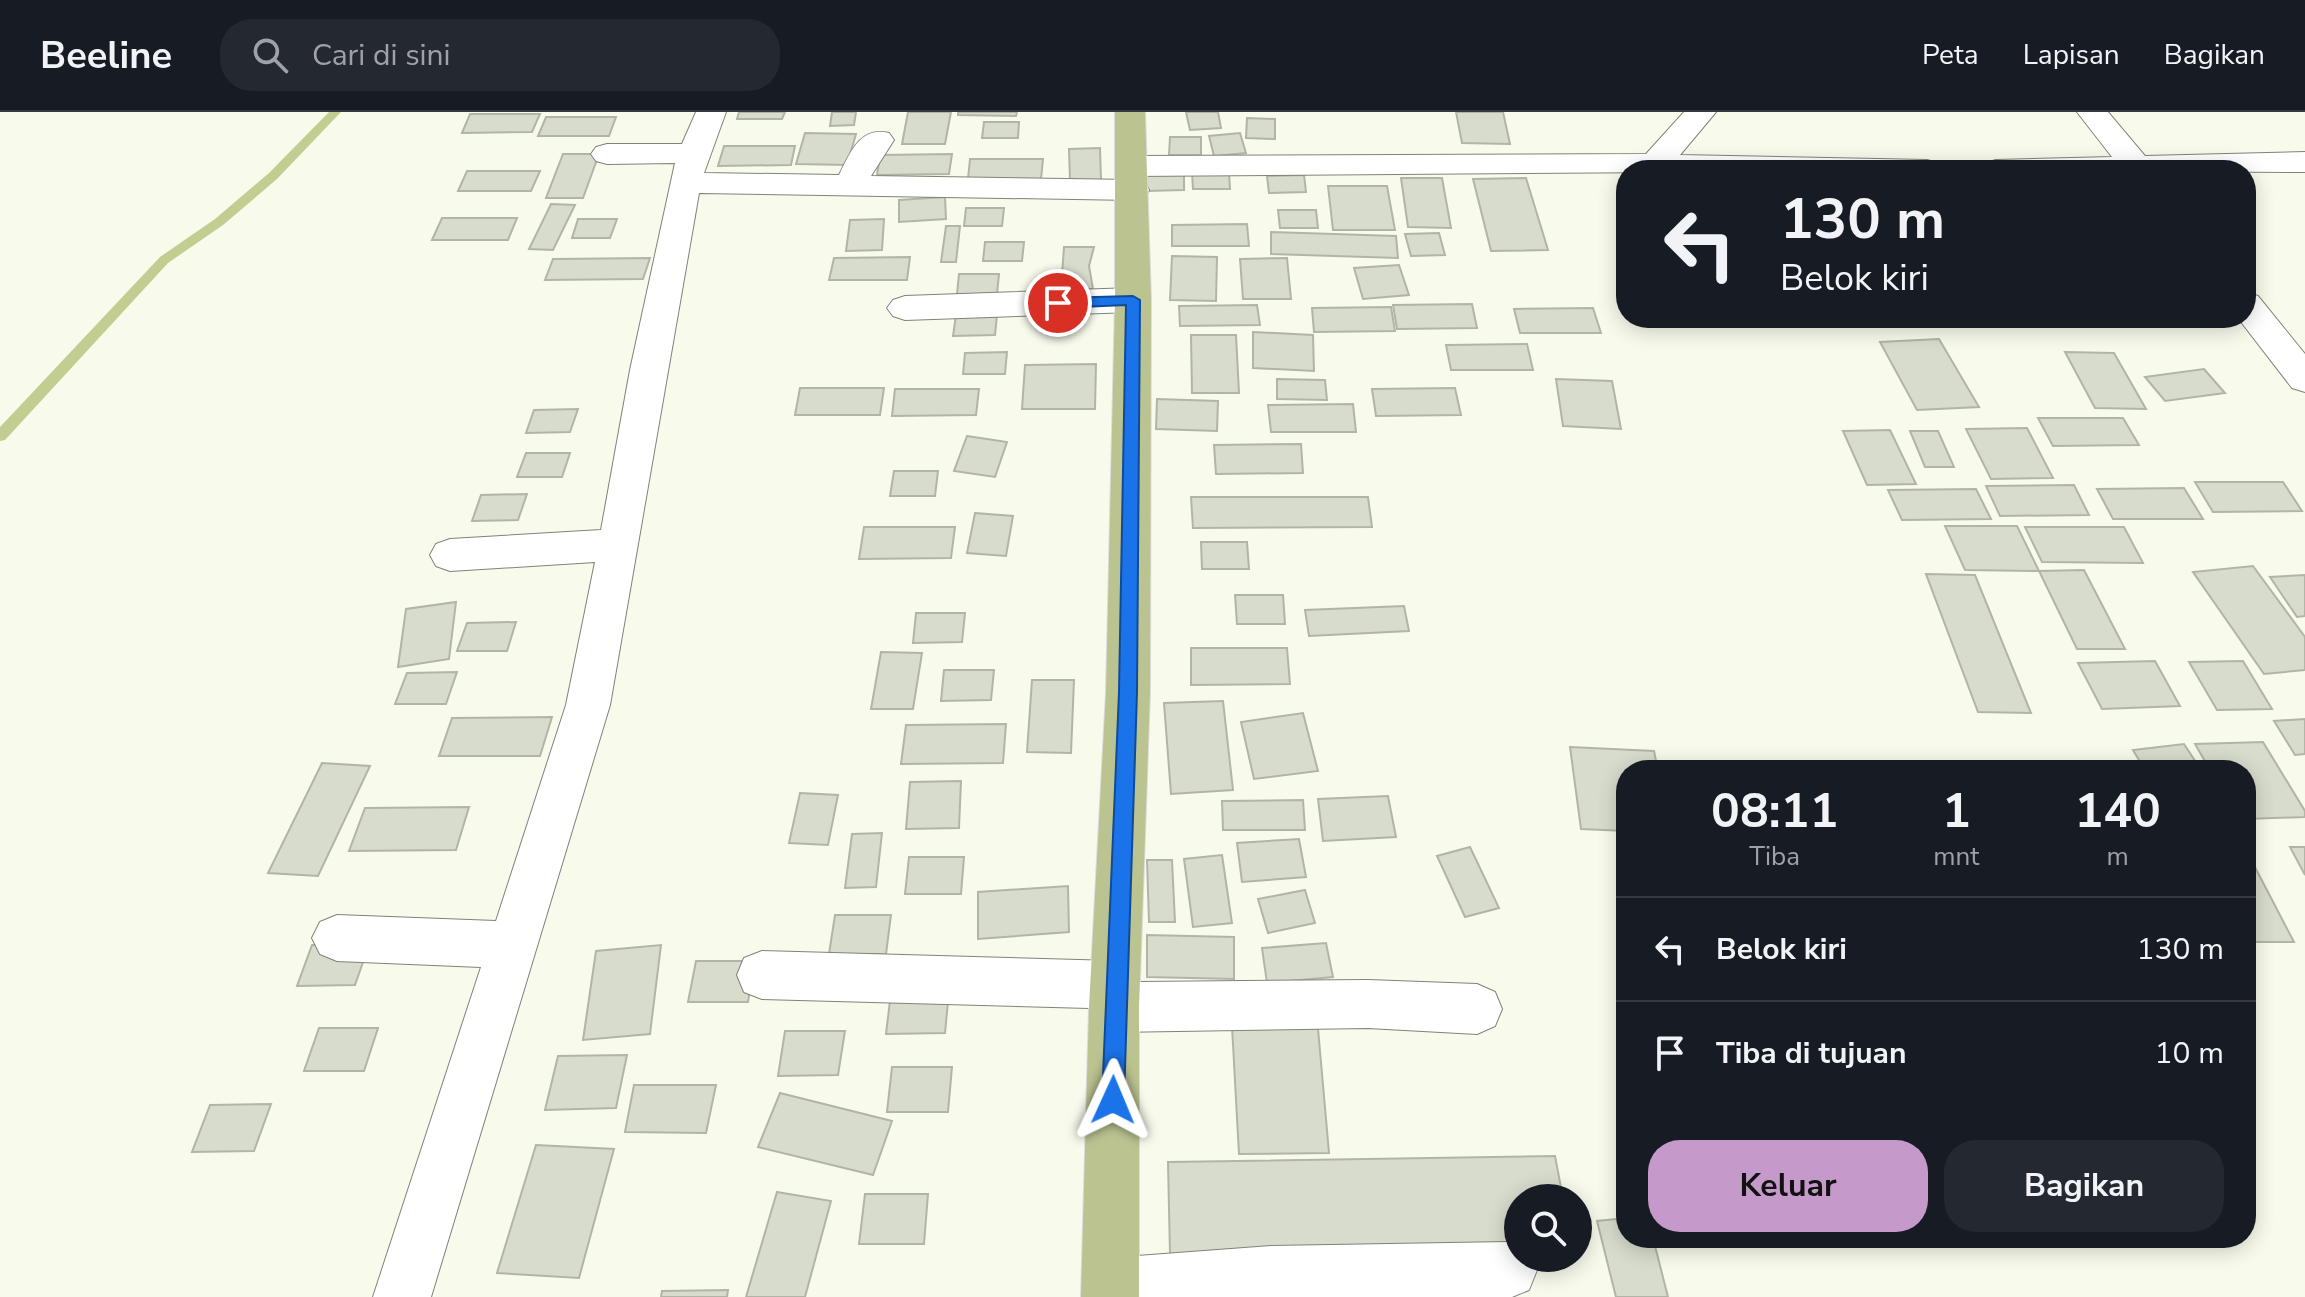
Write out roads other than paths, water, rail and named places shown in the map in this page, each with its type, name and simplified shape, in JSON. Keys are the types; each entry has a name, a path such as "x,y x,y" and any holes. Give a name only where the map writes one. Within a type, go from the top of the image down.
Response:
{"main road":[{"path":"1110,1292 1114,996 1128,692 1133,300 1130,112"}],"street":[{"path":"402,1297 588,705 648,370 690,168 711,112"},
{"path":"1659,160 1701,112"},
{"path":"2092,112 2131,160"},
{"path":"850,186 867,152 878,140"},
{"path":"607,154 690,168 850,186 1616,165"},
{"path":"2256,164 2305,162"},
{"path":"905,308 1133,300"},
{"path":"2256,317 2296,367"},
{"path":"450,555 619,545"},
{"path":"337,938 513,945"},
{"path":"762,975 1114,996 1477,1009"},
{"path":"1110,1292 1273,1286 1504,1270"}],"waterway":[{"path":"0,436 164,260 219,222 273,176 335,112"}]}
